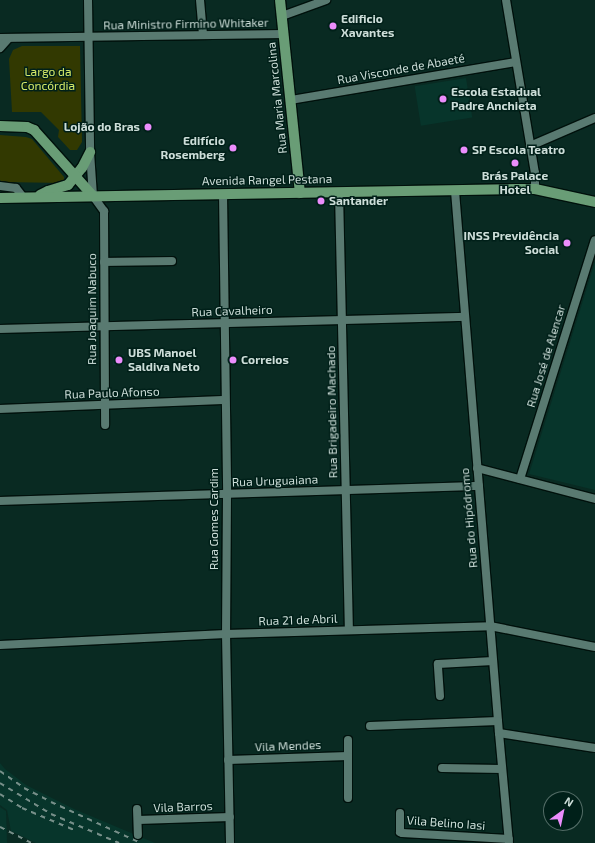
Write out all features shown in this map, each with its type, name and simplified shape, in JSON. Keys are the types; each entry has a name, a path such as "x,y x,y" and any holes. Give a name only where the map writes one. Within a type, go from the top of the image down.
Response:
{"main road":[{"name":"Rua Maria Marcolina","path":"280,0 300,193"},
{"path":"0,126 27,127 34,130 93,196"},
{"path":"37,197 48,191 68,185 76,177 90,152"},
{"name":"Avenida Rangel Pestana","path":"0,198 534,189 595,202"}],"street":[{"path":"88,0 90,152 93,196"},
{"path":"200,0 203,35"},
{"path":"282,16 326,0"},
{"path":"506,0 515,62 535,173 534,189"},
{"name":"Rua Ministro Firmino Whitaker","path":"89,38 284,34"},
{"path":"0,38 89,38"},
{"path":"0,48 9,38"},
{"name":"Rua Visconde de Abaeté","path":"291,100 515,62"},
{"path":"530,146 595,118"},
{"path":"0,186 18,188 22,197"},
{"name":"Rua do Hipódromo","path":"455,191 464,317 509,841"},
{"name":"Rua Brigadeiro Machado","path":"339,193 349,630"},
{"name":"Rua Gomes Cardim","path":"223,194 227,495 226,634 230,843"},
{"name":"Rua Joaquim Nabuco","path":"93,196 104,211 105,425"},
{"name":"Rua José de Alencar","path":"520,479 595,240"},
{"path":"104,262 172,261"},
{"name":"Rua Cavalheiro","path":"0,329 464,317"},
{"name":"Rua Paulo Afonso","path":"0,409 225,400"},
{"path":"477,468 595,498"},
{"name":"Rua Uruguaiana","path":"0,501 479,486"},
{"name":"Rua 21 de Abril","path":"0,645 226,634 490,626 595,647"},
{"path":"440,696 438,664 493,661"},
{"path":"370,726 498,722"},
{"path":"499,733 595,748"},
{"path":"348,740 348,798"},
{"name":"Vila Mendes","path":"228,760 348,756"},
{"path":"442,768 502,769"},
{"path":"138,809 138,835"},
{"name":"Vila Belino Iasi","path":"400,813 400,832 402,833 509,841"},
{"name":"Vila Barros","path":"138,820 230,817"}],"shaded area":[{"name":"Escola Estadual Padre Anchieta","path":"466,78 472,118 421,126 415,86"},
{"path":"595,262 595,490 529,474"},
{"name":"UBS Manoel Saldiva Neto","path":"113,355 124,355 124,365 113,365"},
{"path":"0,763 5,769 26,785 74,809 155,843 36,843 11,831 7,810 0,805"},
{"path":"0,807 6,811 7,843 0,843"}],"green space":[{"name":"Largo da Concórdia","path":"22,46 80,46 82,142 77,150 70,150 58,137 59,130 41,112 12,112 9,59 13,50"},
{"path":"0,135 26,137 32,139 64,177 64,183 2,182 0,180"}],"railway":[{"path":"0,771 24,788 51,802 141,843"},
{"path":"0,783 51,814 119,843"},
{"path":"0,794 22,808 74,830"},
{"path":"0,827 31,843"}],"place":[{"name":"Edificio Xavantes","path":"333,26"},
{"name":"Escola Estadual Padre Anchieta","path":"443,99"},
{"name":"Lojão do Bras","path":"148,127"},
{"name":"Edifício Rosemberg","path":"233,148"},
{"name":"SP Escola Teatro","path":"464,150"},
{"name":"Brás Palace Hotel","path":"515,163"},
{"name":"Santander","path":"321,201"},
{"name":"INSS Previdência Social","path":"567,243"},
{"name":"UBS Manoel Saldiva Neto","path":"119,360"},
{"name":"Correios","path":"233,360"}]}
